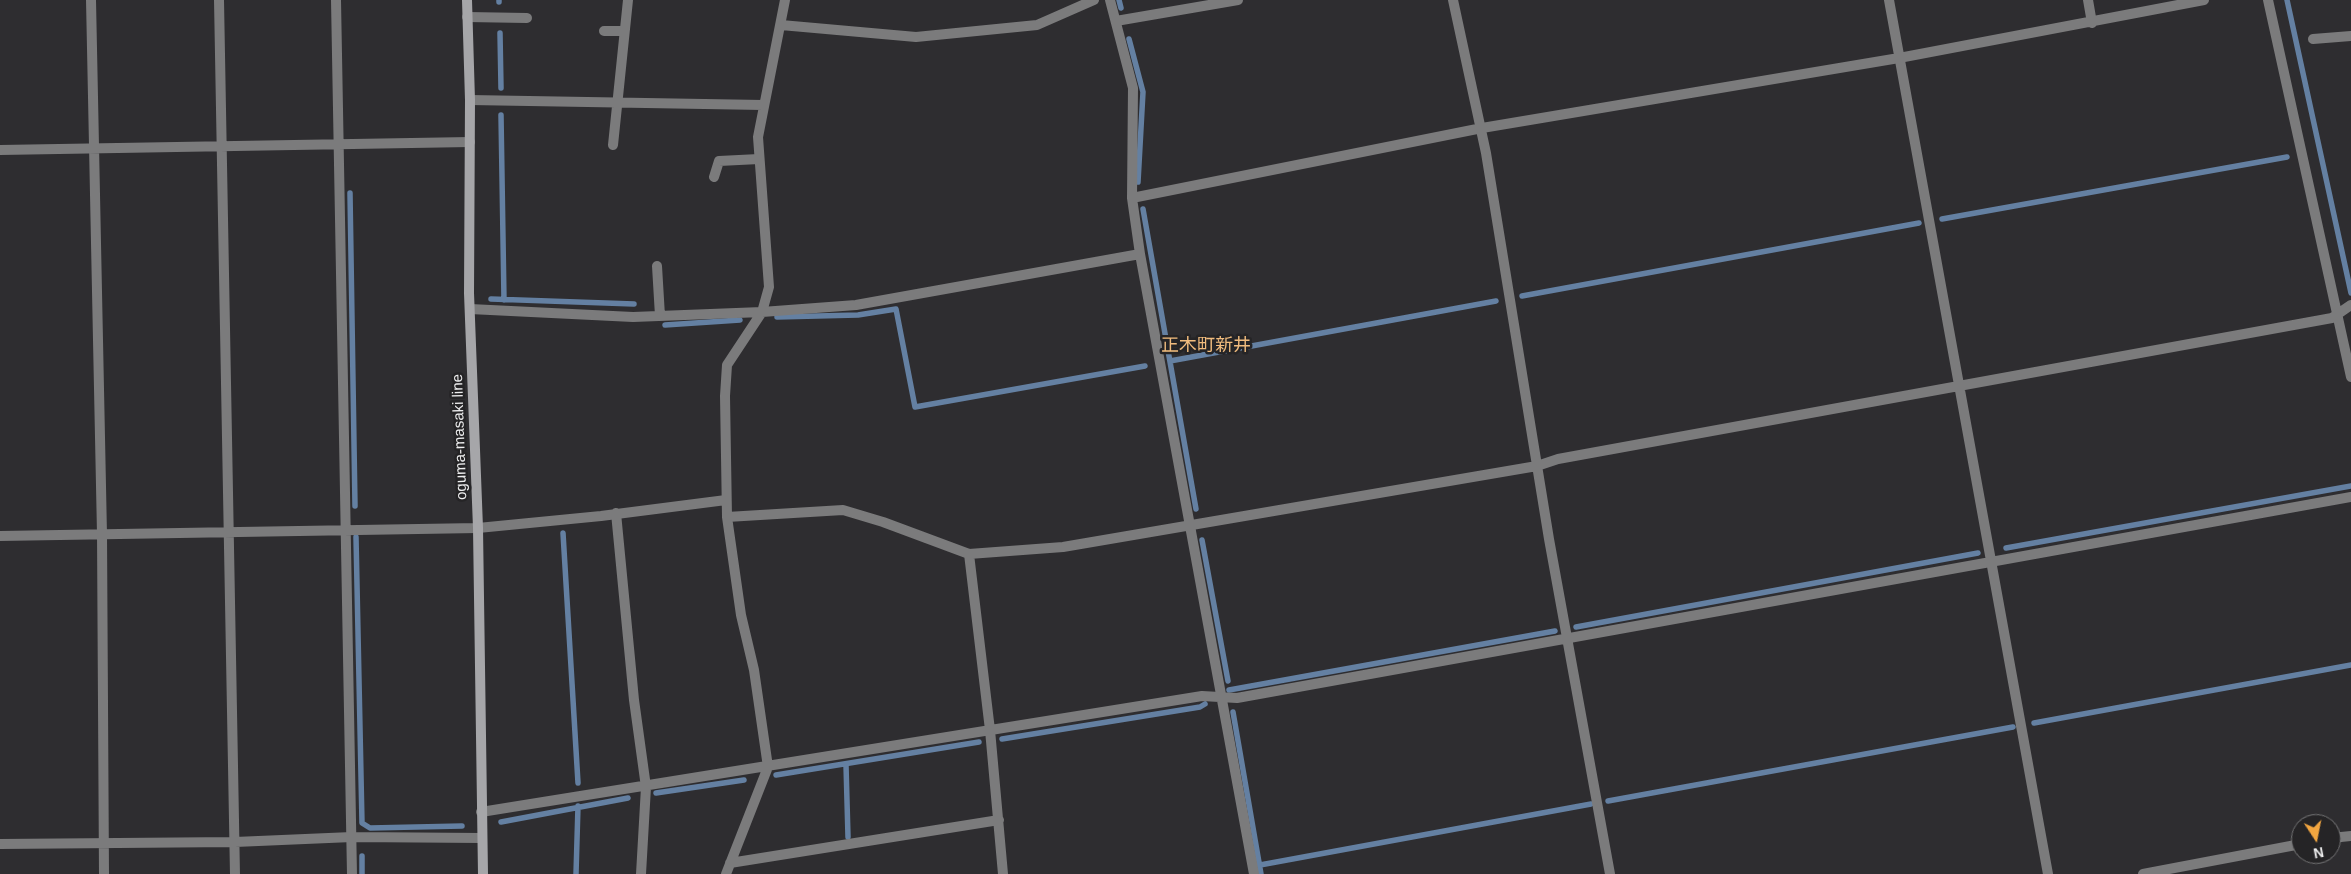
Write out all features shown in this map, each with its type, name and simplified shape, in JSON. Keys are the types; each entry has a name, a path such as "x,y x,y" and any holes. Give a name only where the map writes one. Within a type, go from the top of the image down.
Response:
{"main road":[{"name":"oguma-masaki line","path":"467,0 470,100 470,308 478,528 482,874"}],"street":[{"path":"91,0 102,534 104,874"},
{"path":"219,0 235,874"},
{"path":"336,0 352,874"},
{"path":"613,146 623,31 628,0"},
{"path":"726,874 768,767 754,670 741,615 727,517 727,365 762,312 769,288 758,137 785,0"},
{"path":"781,25 916,37 1037,25 1094,0"},
{"path":"1110,0 1133,88 1132,198 1140,254 1254,874"},
{"path":"1116,21 1238,0"},
{"path":"1453,0 1482,128 1537,466 1610,874"},
{"path":"1889,0 2048,874"},
{"path":"2088,0 2092,23"},
{"path":"1132,198 1482,128 1900,58 2092,23 2204,0"},
{"path":"2268,0 2344,310 2351,377"},
{"path":"467,17 526,18"},
{"path":"604,31 623,31"},
{"path":"2313,39 2351,36"},
{"path":"470,100 763,105"},
{"path":"0,150 470,142"},
{"path":"714,177 719,161 759,159"},
{"path":"470,308 660,316 762,312 856,305 1140,254"},
{"path":"657,266 660,316"},
{"path":"727,517 843,510 884,522 969,554 1063,546 1191,526 1537,466 1558,459 2332,318 2344,310"},
{"path":"482,812 1202,696 1237,698 1990,560 2351,497"},
{"path":"0,536 478,528 726,500"},
{"path":"616,513 634,700 646,787 641,874"},
{"path":"969,554 990,730 1003,874"},
{"path":"730,863 999,820"},
{"path":"0,844 235,842 352,837 482,838"},
{"path":"2143,874 2291,846"}],"waterway":[{"path":"1119,0 1121,8"},
{"path":"2287,0 2351,293"},
{"path":"500,33 501,88"},
{"path":"1129,39 1143,92 1138,182"},
{"path":"501,115 504,300"},
{"path":"1942,219 2287,157"},
{"path":"350,193 355,506"},
{"path":"1143,209 1196,509"},
{"path":"1522,296 1919,223"},
{"path":"491,299 634,304"},
{"path":"1170,361 1496,301"},
{"path":"777,317 858,315 896,309 915,407 1145,366"},
{"path":"665,325 740,320"},
{"path":"2006,548 2351,486"},
{"path":"563,533 578,783"},
{"path":"356,537 362,823 370,828 462,826"},
{"path":"1202,540 1228,681"},
{"path":"1576,627 1978,553"},
{"path":"1229,690 1555,631"},
{"path":"2034,723 2351,665"},
{"path":"1002,739 1200,707 1205,704"},
{"path":"1233,712 1261,874"},
{"path":"1608,801 2013,727"},
{"path":"776,775 979,742"},
{"path":"846,765 848,837"},
{"path":"656,793 744,780"},
{"path":"501,822 628,798"},
{"path":"1260,865 1591,804"},
{"path":"576,874 578,806"},
{"path":"362,856 362,874"}],"district":[{"name":"正木町新井","path":"1206,346"}]}
